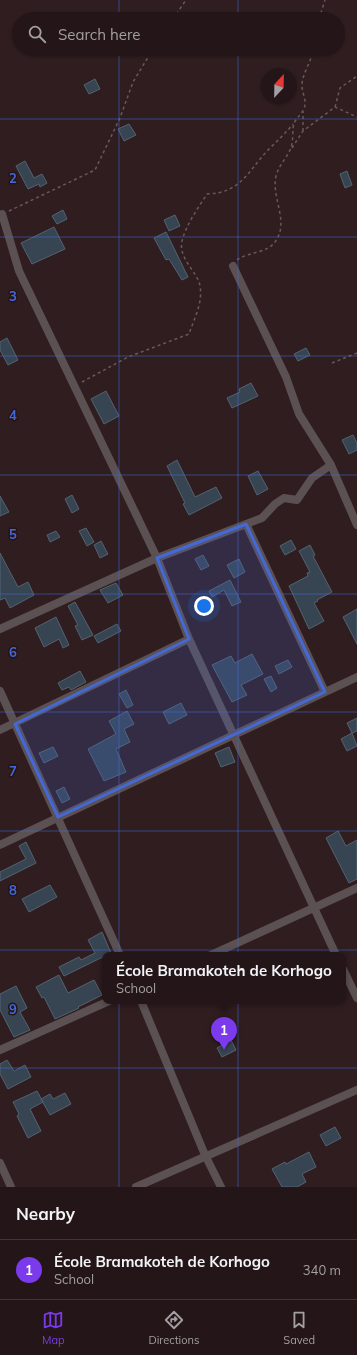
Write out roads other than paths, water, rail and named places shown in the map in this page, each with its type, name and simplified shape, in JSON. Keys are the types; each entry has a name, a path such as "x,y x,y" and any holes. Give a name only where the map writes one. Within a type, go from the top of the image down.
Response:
{"street":[{"path":"2,214 19,271 157,558 189,639 335,952"},
{"path":"233,266 286,377 300,414 331,465 357,525"},
{"path":"0,629 157,558 262,518 275,504 284,498 297,500 312,478 331,465"},
{"path":"246,524 325,692"},
{"path":"0,730 189,639"},
{"path":"0,845 357,677"},
{"path":"0,691 119,952"},
{"path":"218,952 357,888"},
{"path":"346,975 357,998"},
{"path":"0,1050 103,1004"},
{"path":"142,1004 205,1155 221,1187"},
{"path":"136,1187 205,1155 357,1090"},
{"path":"0,1163 11,1187"}],"place":[{"name":"École Bramakoteh de Korhogo","path":"224,1050"}]}
